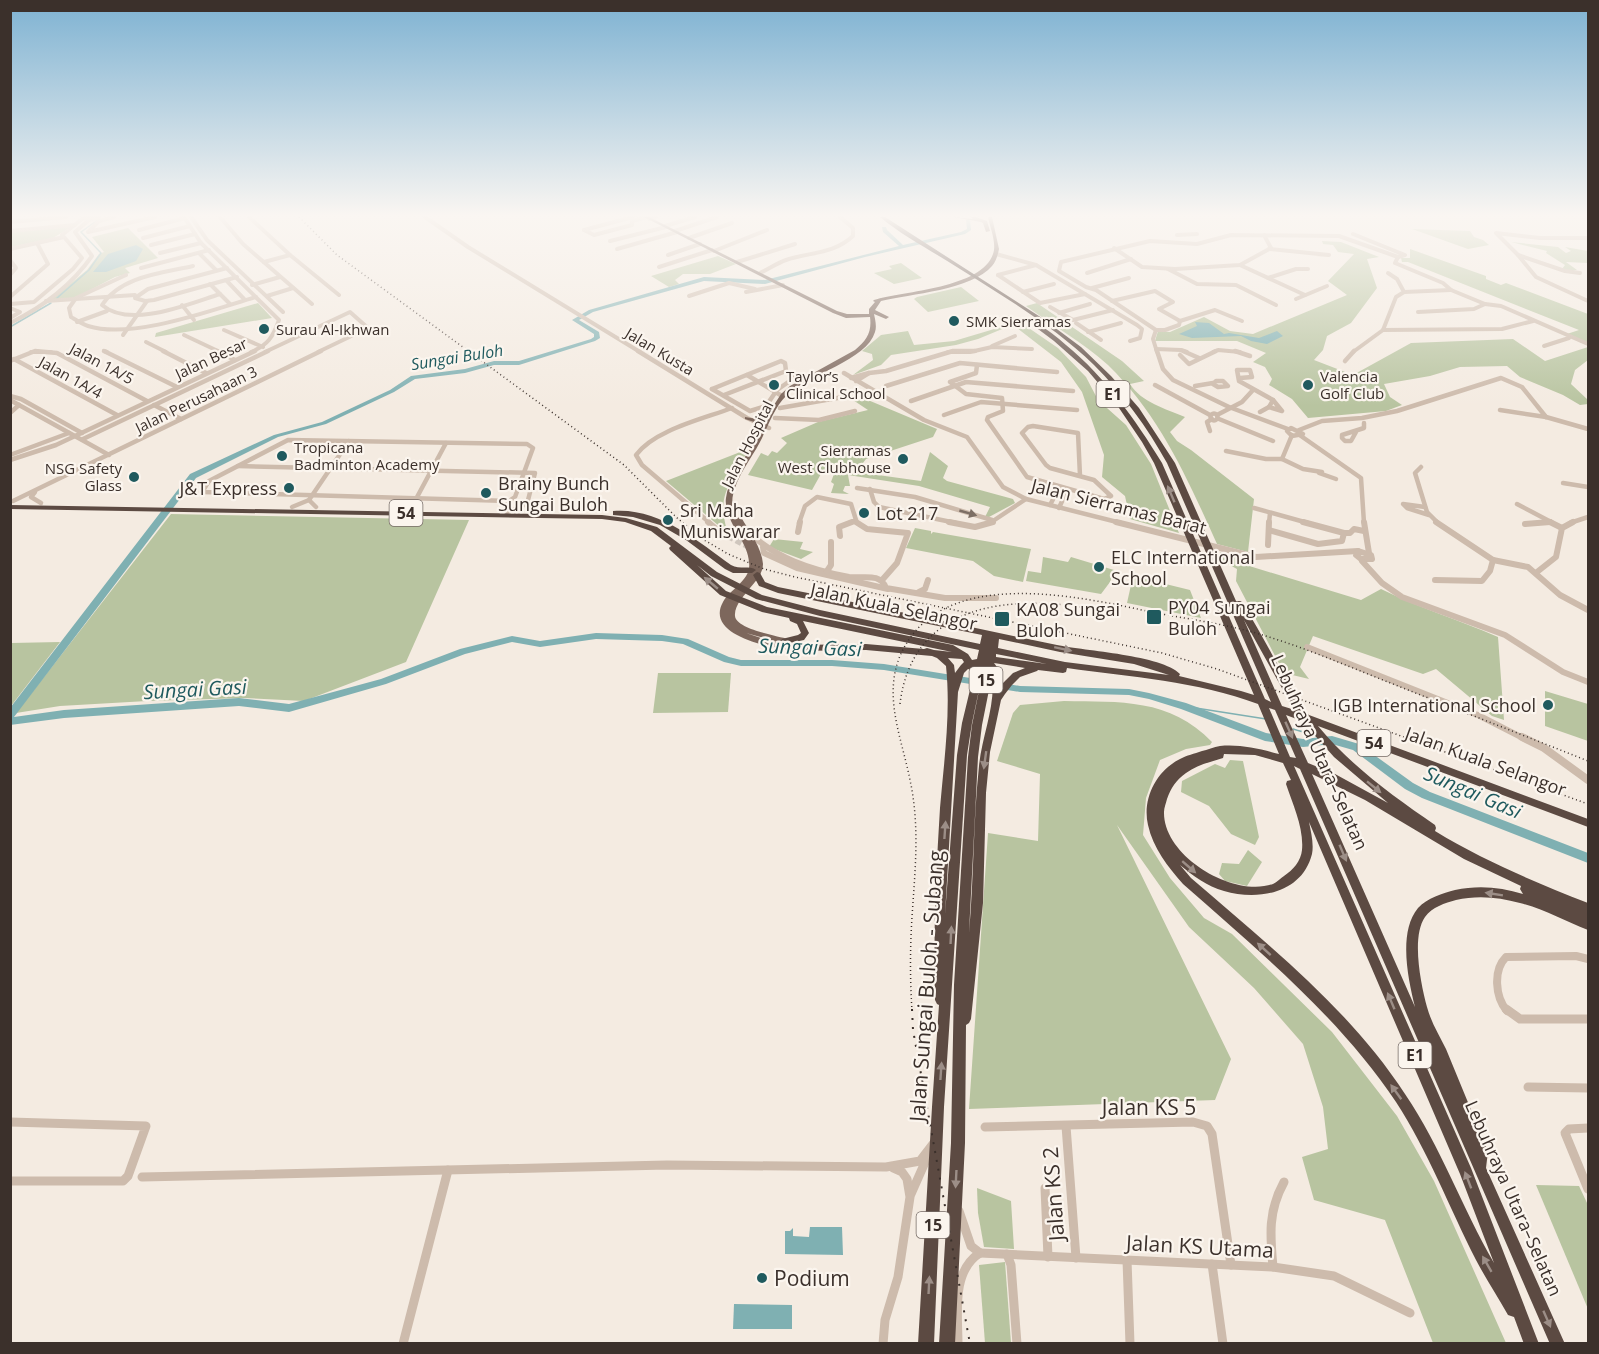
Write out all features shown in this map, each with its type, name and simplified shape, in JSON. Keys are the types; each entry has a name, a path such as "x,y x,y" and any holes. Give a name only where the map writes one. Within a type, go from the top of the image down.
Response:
{"highway":[{"name":"Lebuhraya Utara–Selatan","path":"974,280 1053,336 1089,368 1120,403 1158,463 1281,747 1293,782 1466,1173 1529,1338"},
{"name":"Lebuhraya Utara–Selatan","path":"980,284 1063,335 1099,368 1149,425 1171,463 1320,799 1479,1170 1558,1344"},
{"name":"54","path":"11,503 602,517 634,522 663,533 713,570"},
{"name":"54","path":"11,503 30,507 162,506"},
{"name":"54","path":"179,507 316,507 537,513 608,512 644,519 666,530 713,570"},
{"path":"608,512 636,515 675,528 728,567 736,571 754,572 762,585 778,590 1088,654 1146,663 1176,674"},
{"path":"634,522 658,534 723,593 800,622 805,633 801,638 785,641"},
{"name":"Jalan Kuala Selangor","path":"713,570 763,592 807,604 1065,659 1176,674 1242,689 1588,817"},
{"name":"Jalan Kuala Selangor","path":"713,570 746,592 797,607 1107,672 1177,679 1241,693 1588,823"},
{"path":"1228,592 1248,618 1273,666 1303,715 1331,748 1398,806 1445,837 1493,864 1566,899"},
{"path":"807,604 828,603 922,624 941,624"},
{"path":"783,615 953,648 969,661 976,681"},
{"name":"Jalan Sungai Buloh - Subang","path":"926,1344 943,1035 962,755 976,681 992,634"},
{"name":"Jalan Sungai Buloh - Subang","path":"949,1342 959,1078 960,985 976,725 992,634"},
{"path":"794,648 866,646 927,651 1086,673 1107,672"},
{"path":"927,651 945,660 955,674 941,892 939,964 943,1035"},
{"path":"955,674 968,664 978,662 994,668 1001,682 984,763 978,888 959,1078"},
{"path":"1001,682 1020,672 1042,667"},
{"path":"1529,1338 1483,1257 1432,1151 1400,1097 1338,1019 1292,974 1187,881 1173,865 1159,843 1153,824 1154,797 1166,774 1177,764 1194,756 1227,749 1271,754 1316,770 1468,856 1523,883 1588,908"},
{"path":"1293,782 1305,831 1307,853 1301,867 1289,882 1266,890 1245,890 1218,884 1194,872 1175,854 1164,836 1160,820 1161,801 1168,785 1180,772 1197,762 1215,756 1254,756 1296,765 1320,776 1493,874 1588,918"},
{"path":"1479,1170 1481,1151 1421,1006 1413,960 1413,934 1420,913 1437,901 1460,893 1487,892 1523,899 1561,912 1588,925"}],"main road":[{"path":"774,280 845,318 885,317 874,312 870,317"},
{"name":"Jalan Hospital","path":"755,558 733,520 729,504 731,490 772,417 780,397 861,347 872,336 870,317 879,300 944,287 962,280"},
{"path":"835,312 849,316 870,317"},
{"name":"Jalan Hospital","path":"780,397 787,398 820,372"},
{"path":"780,397 804,384"},
{"path":"747,418 757,421 772,417"},
{"path":"755,426 757,442"},
{"name":"Jalan Hospital","path":"755,558 734,504 736,491 765,429"},
{"path":"755,558 754,572 731,607 733,622 743,628 785,641"},
{"path":"754,572 725,605 723,614 727,625 733,631 755,639 794,648"}],"street":[{"path":"10,297 29,280"},
{"path":"10,306 31,303 60,280"},
{"path":"11,323 34,311 70,280"},
{"path":"115,280 73,300 69,313 77,322 98,328 128,328 155,324 256,297"},
{"path":"141,280 127,284 105,298 102,305 107,311 120,315 138,315 220,294"},
{"path":"45,301 135,295 179,280"},
{"path":"135,295 137,300 147,301 225,280"},
{"path":"226,280 245,300"},
{"name":"Jalan Besar","path":"10,457 56,445 72,435 82,433 263,347 273,337 279,320 240,280"},
{"path":"251,280 283,312"},
{"path":"246,287 271,280"},
{"path":"283,280 312,304"},
{"path":"321,280 339,295"},
{"name":"Jalan Kusta","path":"523,280 755,426 765,429"},
{"path":"1006,280 1038,302 1045,304 1085,294"},
{"path":"1062,280 1142,329 1140,338 1130,341"},
{"path":"1075,280 1156,330 1165,330 1179,325 1180,321 1215,310 1242,321"},
{"path":"1091,289 1121,280"},
{"path":"1188,280 1194,284 1232,284 1276,305"},
{"path":"1272,280 1305,295"},
{"path":"1398,280 1404,292"},
{"path":"1436,280 1451,290 1485,304 1497,305 1588,344"},
{"path":"1543,280 1588,301"},
{"path":"689,296 729,283 755,289"},
{"path":"746,292 780,284"},
{"path":"1023,292 1054,284"},
{"path":"210,285 230,304"},
{"path":"1296,299 1327,286"},
{"path":"267,296 293,288"},
{"path":"1383,330 1395,297 1404,292 1451,290"},
{"path":"1112,301 1155,291 1173,302 1159,309 1180,321"},
{"path":"123,335 147,301"},
{"path":"1059,313 1090,304"},
{"path":"1418,312 1474,309 1485,304"},
{"path":"182,305 194,320"},
{"path":"10,306 20,312 10,318"},
{"path":"1050,307 1068,319 1076,320 1114,311"},
{"path":"77,322 107,311"},
{"path":"1101,340 1076,323 1114,311"},
{"name":"Jalan Perusahaan 3","path":"11,503 368,328 350,312 154,405"},
{"path":"1345,361 1357,348 1383,330 1502,329 1533,321"},
{"path":"1088,332 1121,323"},
{"path":"224,330 263,347"},
{"path":"1156,330 1153,339 1156,350 1163,369 1173,380 1229,407 1288,429 1299,430 1317,421 1386,414 1501,378 1513,381 1526,391 1546,417"},
{"path":"183,335 235,360"},
{"path":"854,379 952,352 970,352 1015,336"},
{"path":"1544,346 1570,338"},
{"path":"1008,339 1021,350"},
{"path":"146,342 206,373"},
{"path":"992,346 1021,350 1032,349"},
{"path":"1156,350 1181,351 1199,358"},
{"path":"1180,355 1189,364 1222,350 1236,351 1250,357"},
{"name":"Jalan 1A/5","path":"12,360 35,351 57,353 147,401"},
{"path":"104,351 177,387"},
{"name":"Jalan 1A/4","path":"12,360 117,415"},
{"path":"782,361 785,363 786,371 794,378 780,397 766,406 749,411 712,387 747,375 782,361"},
{"path":"886,386 958,364 1057,372"},
{"path":"977,364 976,373 950,381 954,387 966,394 1003,399 1002,412 988,417 987,420 1027,477 1104,499 1111,496 1098,482 1046,465 1022,430 1033,426 1077,432 1080,476"},
{"path":"724,395 786,371"},
{"name":"Jalan Sierramas Barat","path":"844,373 924,420 967,437 1003,487 1026,499 1256,557 1342,552 1359,555"},
{"path":"747,375 780,397 843,398"},
{"path":"1195,386 1240,379 1253,390 1273,400 1282,411 1269,407 1260,412"},
{"path":"911,401 975,382 1073,391"},
{"path":"1155,385 1211,417 1218,417 1273,441"},
{"name":"Jalan Kusta","path":"701,390 765,429"},
{"path":"1218,417 1229,407 1242,402 1253,390"},
{"path":"10,398 109,455"},
{"path":"10,398 38,408 82,433"},
{"path":"1269,407 1273,400"},
{"path":"944,415 981,402 1077,410"},
{"path":"10,413 19,405"},
{"path":"83,439 154,405 181,419"},
{"path":"720,531 638,462 636,457 637,451 646,444 729,409"},
{"path":"646,444 729,409"},
{"path":"1500,410 1546,417 1588,429"},
{"path":"772,417 819,420 855,411"},
{"path":"1210,431 1207,422 1211,417"},
{"path":"1345,419 1356,432 1364,428 1364,423"},
{"path":"1288,429 1287,432 1301,436 1361,477 1365,533 1369,553 1372,556 1373,572"},
{"path":"1299,430 1303,433 1301,436"},
{"path":"1282,459 1292,435"},
{"path":"288,440 349,441 527,444 533,448 512,501 310,498 205,494 202,490 209,481 234,466 288,440"},
{"path":"292,507 310,498 349,441"},
{"path":"416,499 446,443"},
{"path":"1226,451 1266,459 1282,459 1336,479"},
{"path":"234,466 535,473 527,504 529,509 537,513"},
{"path":"1422,467 1415,473 1429,515"},
{"path":"1310,471 1322,472"},
{"path":"1563,483 1588,487"},
{"path":"857,488 915,497 992,520"},
{"path":"1050,505 1059,488"},
{"path":"870,489 874,502 883,508 973,526 987,525 1026,499"},
{"path":"1059,508 1067,490"},
{"path":"35,491 31,497 41,503"},
{"path":"310,498 311,504 316,507"},
{"path":"798,532 802,511 812,498 851,504 855,521 867,529 908,533 897,562 883,579"},
{"path":"1425,507 1408,502 1403,504 1407,508 1429,515 1493,560 1515,563 1537,572 1560,595 1588,610"},
{"path":"507,512 527,504"},
{"path":"1517,504 1562,528"},
{"path":"1254,508 1344,533 1350,533 1354,529 1365,533"},
{"path":"1268,545 1270,513"},
{"path":"1537,572 1556,557 1562,528 1588,517"},
{"path":"840,536 839,527 855,521"},
{"path":"1526,524 1550,522"},
{"path":"744,529 764,547 803,563 852,578 877,577 883,579"},
{"path":"1269,530 1318,544 1342,541 1344,533"},
{"path":"1359,555 1365,533"},
{"path":"827,571 831,565 831,542"},
{"path":"764,547 762,552 794,567 865,585 910,592 922,591 928,580"},
{"path":"1359,555 1369,553"},
{"path":"1359,555 1371,560"},
{"path":"1359,555 1382,583 1402,597 1505,635 1563,672 1588,682"},
{"path":"755,558 770,556"},
{"path":"1435,580 1482,581 1490,571 1493,560"},
{"path":"794,567 803,563"},
{"path":"883,579 886,588 945,598 996,598"},
{"path":"1308,647 1478,715 1544,748 1588,780"},
{"path":"1588,959 1576,956 1506,957 1501,962 1496,985 1497,994 1505,1009 1520,1019 1588,1018"},
{"path":"1528,1087 1588,1088"},
{"path":"910,1197 933,1143 938,1117"},
{"path":"10,1122 146,1126 128,1176 123,1180 10,1181"},
{"name":"Jalan KS 5","path":"985,1127 1192,1122 1207,1126 1212,1134 1231,1265"},
{"name":"Jalan KS 2","path":"1066,1126 1077,1258"},
{"path":"1588,1128 1569,1129 1565,1133 1588,1189"},
{"path":"141,1177 667,1165 886,1167 920,1161 933,1143"},
{"path":"883,1344 885,1320 898,1277 910,1197 910,1186 906,1176 900,1170 886,1167"},
{"path":"403,1344 448,1170"},
{"path":"1273,1267 1269,1215 1272,1201 1284,1182"},
{"path":"1045,1188 1048,1257"},
{"path":"949,1342 960,1275 969,1260 980,1253 971,1246 955,1201"},
{"name":"Jalan KS Utama","path":"980,1253 1273,1267 1334,1276 1410,1313"},
{"path":"1007,1254 1011,1265 1017,1344"},
{"path":"1126,1260 1130,1344"},
{"path":"1212,1264 1223,1344"}],"green space":[{"path":"75,280 109,280 73,299 52,299"},
{"path":"658,280 675,280 679,284 669,287"},
{"path":"887,280 912,280 894,284"},
{"path":"1374,280 1377,288 1351,323 1327,336 1323,350 1314,360 1353,375 1411,343 1513,339 1545,361 1588,347 1588,360 1575,370 1571,384 1588,400 1588,404 1580,405 1563,395 1520,377 1507,366 1460,367 1430,376 1384,384 1390,397 1402,405 1386,411 1308,418 1292,399 1269,385 1272,379 1265,367 1253,362 1266,353 1237,341 1155,341 1158,331 1170,332 1204,317 1230,331 1253,334 1347,295 1328,281"},
{"path":"1454,280 1489,280 1501,285 1506,283 1588,314 1588,343 1567,334 1579,330"},
{"path":"961,287 979,301 928,312 914,299 917,297"},
{"path":"258,303 272,318 155,337 156,333"},
{"path":"1037,303 1122,361 1144,381 1130,384 1141,396 1185,417 1170,432 1177,441 1254,499 1248,552 1217,544 1171,449 1143,406 1127,385 1099,357 1026,306"},
{"path":"1006,315 1010,315 1058,348 1086,377 1098,400 1126,425 1151,464 1179,533 1130,519 1125,496 1102,477 1104,455 1082,392 1061,362 1017,328 1007,327 956,345 891,355 881,365 853,375 873,360 872,354 862,351 881,335 908,331 914,345 954,341 1001,327"},
{"path":"856,395 937,429 933,437 866,459 856,472 921,481 930,452 948,466 943,478 947,481 1013,499 1015,503 985,517 990,507 919,486 848,475 850,486 845,486 843,491 849,494 831,493 834,474 842,474 835,472 835,468 822,472 812,490 748,475 761,453 768,456 772,451 777,453 787,443 781,438 818,422 868,410 850,398"},
{"path":"748,449 725,496 723,505 727,530 725,531 666,481"},
{"path":"171,514 469,520 406,662 304,701 244,698 147,701 60,706 16,713"},
{"path":"915,528 931,531 931,534 933,532 1031,549 1023,582 994,576 973,561 906,548"},
{"path":"774,539 803,542 800,549 813,552 801,559 769,547"},
{"path":"1220,552 1249,559 1246,565 1361,600 1381,589 1498,637 1504,720 1492,716 1436,669 1423,674 1313,636 1300,667 1309,679 1284,673 1236,581 1237,569 1224,562"},
{"path":"1043,557 1068,562 1071,557 1114,570 1110,582 1101,594 1026,581 1028,571 1041,573"},
{"path":"1133,576 1190,590 1201,618 1127,603"},
{"path":"60,642 11,706 11,643"},
{"path":"658,673 731,673 728,712 653,713"},
{"path":"1545,691 1588,704 1588,741 1545,726"},
{"path":"1064,701 1143,705 1179,717 1212,742 1210,745 1186,749 1160,760 1146,798 1143,835 1170,878 1204,918 1232,934 1332,1032 1397,1116 1434,1181 1506,1343 1433,1343 1385,1220 1314,1200 1302,1157 1328,1149 1323,1107 1303,1044 1254,988 1189,927 1117,825 1231,1059 1215,1100 969,1109 988,833 1038,841 1040,774 997,761 1013,713 1020,705"},
{"path":"1230,760 1243,761 1259,837 1255,845 1231,834 1209,806 1181,792 1182,781 1215,764 1225,768"},
{"path":"1248,850 1262,862 1247,886 1225,881 1219,874 1222,863 1239,864"},
{"path":"1536,1185 1579,1186 1588,1205 1588,1309"},
{"path":"977,1188 1011,1201 1014,1249 984,1247 978,1213"},
{"path":"1005,1262 1011,1343 985,1343 979,1265"}],"water":[{"path":"1195,322 1209,323 1224,334 1259,338 1277,331 1283,336 1267,344 1251,341 1241,336 1192,338 1179,334 1197,326"},
{"path":"810,1227 842,1227 843,1255 785,1254 785,1231 793,1228 793,1236 809,1237"},
{"path":"734,1304 792,1305 792,1329 733,1329"}],"waterway":[{"path":"57,298 77,280"},
{"name":"Sungai Buloh","path":"10,715 193,476 276,436 324,423 392,391 413,377 465,371 494,363 519,363 593,340 597,338 597,333 575,320 591,311 700,280"},
{"name":"Sungai Buloh","path":"728,280 765,282 772,280"},
{"path":"10,327 51,303"},
{"name":"Sungai Gasi","path":"10,721 64,714 239,702 289,708 383,682 463,651 512,639 540,644 596,636 662,638 685,641 727,660 741,663 832,663 884,667 1020,689 1129,692 1149,696 1183,706 1265,737 1303,743 1332,740 1356,747 1409,786 1426,795 1588,858"},
{"path":"1183,706 1266,719"},
{"path":"1293,729 1317,736"}],"tunnel":[{"path":"720,532 751,548"}],"railway":[{"path":"371,280 624,465 676,517 701,538 728,554 764,569 795,577 946,608"},
{"path":"946,608 979,597 1015,594 1053,595 1241,629 1316,653 1588,761"},
{"path":"970,613 998,606 1029,603 1092,609"},
{"path":"912,1011 911,952 916,849 915,814 896,718 893,687 900,656 919,627 946,608"},
{"path":"946,608 970,613"},
{"path":"900,704 908,670 924,644 944,626 970,613"},
{"path":"970,613 1162,653 1217,669 1588,804"},
{"path":"912,1009 913,1030 970,1344"}],"place":[{"name":"SMK Sierramas","path":"954,321"},
{"name":"Surau Al-Ikhwan","path":"264,329"},
{"name":"Taylor’s Clinical School","path":"774,385"},
{"name":"Valencia Golf Club","path":"1308,385"},
{"name":"Tropicana Badminton Academy","path":"282,456"},
{"name":"Sierramas West Clubhouse","path":"903,459"},
{"name":"NSG Safety Glass","path":"134,477"},
{"name":"J&T Express","path":"289,488"},
{"name":"Brainy Bunch Sungai Buloh","path":"486,493"},
{"name":"Lot 217","path":"864,513"},
{"name":"Sri Maha Muniswarar","path":"668,520"},
{"name":"ELC International School","path":"1099,567"},
{"name":"PY04 Sungai Buloh","path":"1154,617"},
{"name":"KA08 Sungai Buloh","path":"1002,619"},
{"name":"IGB International School","path":"1548,705"},
{"name":"Podium","path":"762,1278"}]}
